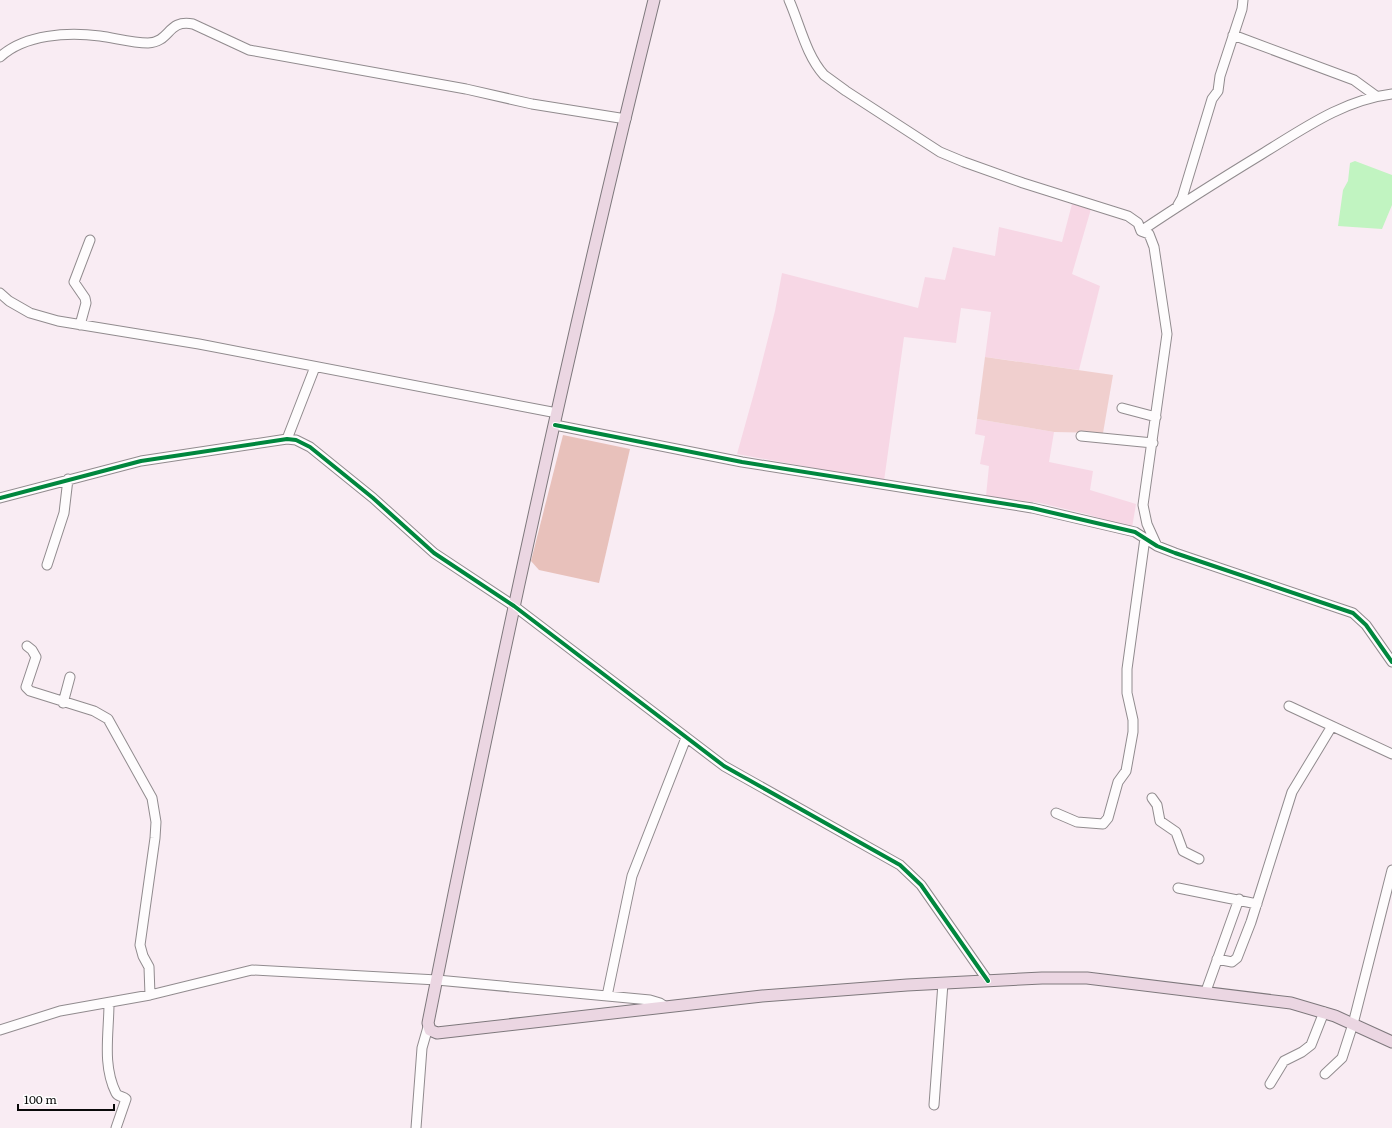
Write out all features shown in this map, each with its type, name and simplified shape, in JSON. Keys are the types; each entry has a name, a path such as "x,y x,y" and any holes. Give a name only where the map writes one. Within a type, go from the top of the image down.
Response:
{"main road":[{"path":"654,0 514,606 428,1027 431,1031 437,1033 762,996 943,983 1042,978 1087,978 1206,991 1291,1003 1324,1012 1392,1042"}],"street":[{"path":"789,0 817,67 824,75 846,91 940,152 1023,183 1128,216 1138,223 1141,231"},
{"path":"1177,207 1182,198 1212,99 1218,91 1220,76 1242,9 1243,0"},
{"path":"0,57 18,46 29,42 68,34 99,36 140,43 157,42 174,26 184,22 193,24 249,50 466,89 544,106 626,119"},
{"path":"1233,35 1354,80 1376,96"},
{"path":"1141,231 1319,119 1356,102 1376,96 1392,94"},
{"path":"1141,231 1150,234 1154,248 1167,326 1143,505 1147,524 1157,546"},
{"path":"80,325 86,303 85,298 74,282 90,240"},
{"path":"0,293 9,301 30,313 58,321 199,344 558,413"},
{"path":"287,439 315,367"},
{"path":"1122,408 1156,417"},
{"path":"555,425 742,462 1032,508 1135,532 1157,546 1352,613 1366,624 1392,662"},
{"path":"1081,436 1152,443"},
{"path":"0,498 141,461 287,439 296,440 310,447 373,498 434,552 514,606 724,766 900,866 920,886 988,981"},
{"path":"46,565 64,513 68,479"},
{"path":"1056,813 1072,820 1099,825 1106,823 1118,782 1126,771 1133,720 1126,686 1132,627 1145,538"},
{"path":"26,646 34,652 36,657 26,687 30,691 63,703 94,711 108,719 152,798 156,822 155,838 140,945 142,956 149,967 150,995"},
{"path":"63,703 70,677"},
{"path":"1289,706 1392,754"},
{"path":"1217,959 1232,962 1235,960 1257,904 1292,792 1332,726"},
{"path":"608,996 632,876 686,738"},
{"path":"1152,798 1157,805 1160,821 1176,832 1183,851 1199,859"},
{"path":"1325,1074 1342,1058 1353,1024 1391,876"},
{"path":"1178,888 1257,904"},
{"path":"1206,991 1239,900"},
{"path":"0,1030 60,1011 150,995 252,970 437,980 654,1001 666,1007"},
{"path":"934,1105 943,983"},
{"path":"109,1003 109,1077 117,1095 126,1099 116,1128"},
{"path":"1270,1084 1284,1061 1302,1052 1311,1045 1324,1012"},
{"path":"416,1128 422,1048 428,1027"}],"shaded area":[{"path":"1355,161 1392,175 1392,205 1382,229 1338,226 1343,190 1348,181 1350,163"},
{"path":"1072,204 1091,209 1072,274 1100,286 1079,370 985,357 991,312 961,308 956,343 904,337 884,481 737,454 775,311 782,273 918,308 925,277 945,280 953,247 995,256 999,227 1062,242"},
{"path":"985,357 1113,375 1103,433 1054,432 977,419"},
{"path":"977,419 1054,432 1049,462 1093,471 1090,490 1136,504 1132,528 1086,514 1040,503 986,496 989,466 980,464 985,436 975,434"},
{"path":"563,435 630,449 599,583 539,570 531,561"}],"cycle path":[{"path":"555,425 742,462 1032,508 1135,532 1157,546 1175,553 1353,613 1366,625 1392,662"},
{"path":"0,498 141,461 287,439 296,440 310,447 373,498 434,553 514,606 724,766 900,865 921,885 988,981"}]}
